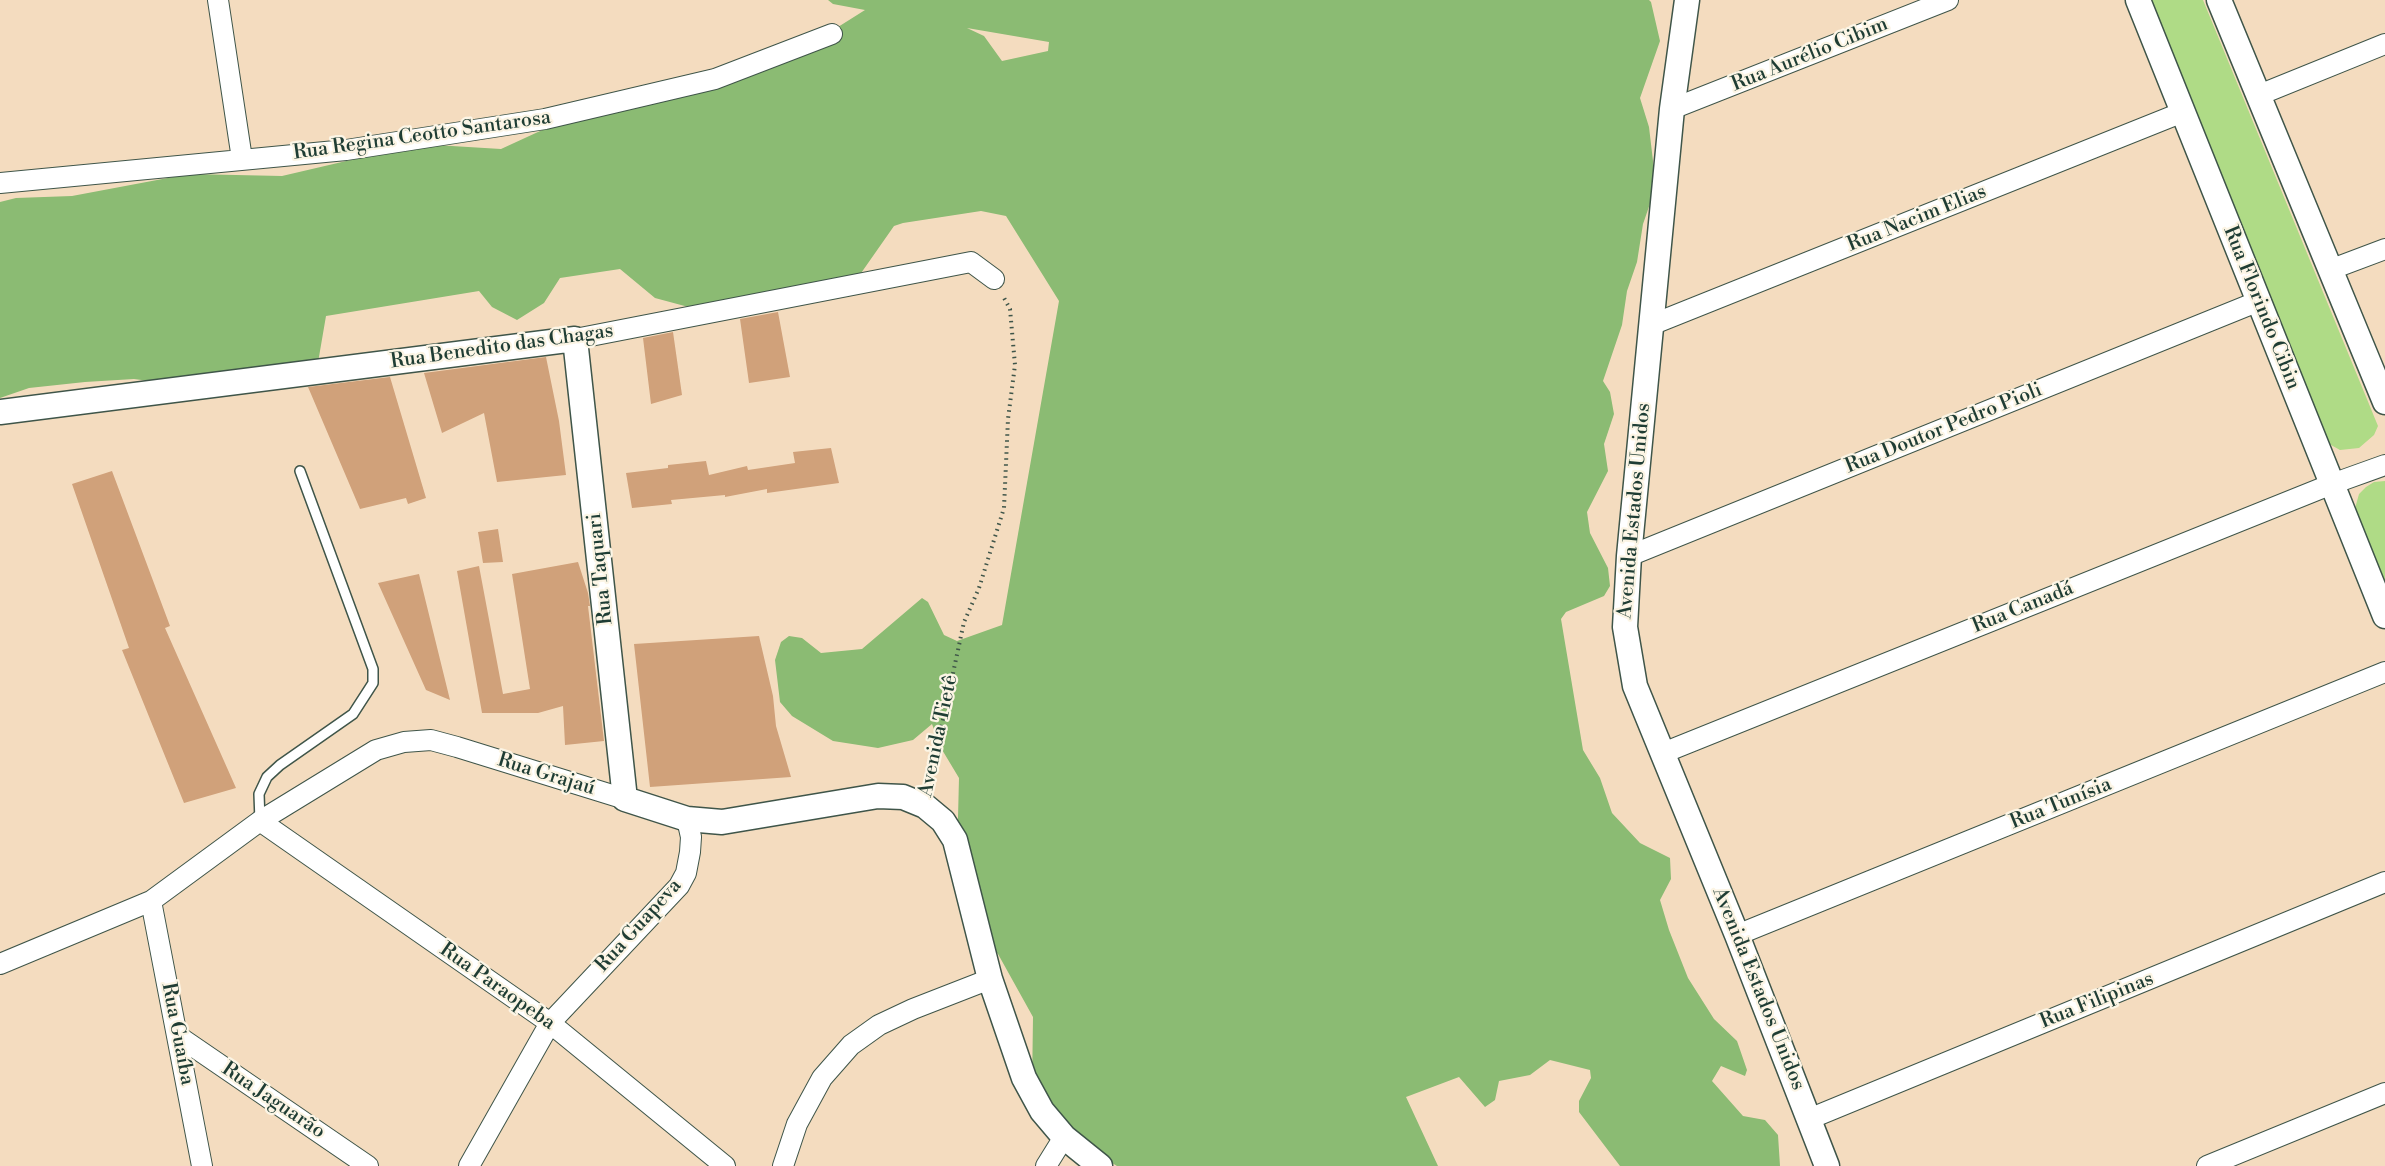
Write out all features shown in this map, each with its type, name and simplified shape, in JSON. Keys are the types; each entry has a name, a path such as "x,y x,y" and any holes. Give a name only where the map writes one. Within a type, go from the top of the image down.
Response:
{"street":[{"path":"218,0 242,159"},
{"name":"Avenida Estados Unidos","path":"1687,0 1672,109 1629,556 1625,627 1635,686 1737,935 1827,1166"},
{"name":"Rua Aurélio Cibim","path":"1672,109 1948,0"},
{"name":"Rua Florindo Cibin","path":"2138,0 2385,616"},
{"path":"2219,0 2385,402"},
{"name":"Rua Regina Ceotto Santarosa","path":"0,183 346,150 545,119 714,79 832,34"},
{"path":"2259,95 2385,44"},
{"name":"Rua Nacim Elias","path":"1651,325 2183,112"},
{"path":"2332,269 2385,249"},
{"name":"Rua Benedito das Chagas","path":"0,412 575,339 971,262 994,279"},
{"name":"Rua Doutor Pedro Pioli","path":"1629,556 2259,301"},
{"name":"Rua Taquari","path":"575,339 625,799"},
{"name":"Rua Canadá","path":"1663,753 2332,484 2385,465"},
{"name":"Rua Tunísia","path":"1737,935 2385,672"},
{"name":"Rua Grajaú","path":"0,964 151,902 260,821 376,750 404,742 431,740 457,747 687,819"},
{"path":"687,819 722,822 878,796 903,797 925,806"},
{"name":"Avenida Tietê","path":"925,806 943,821 955,840 990,979 1024,1078 1042,1111 1064,1137 1100,1166"},
{"name":"Rua Guapeva","path":"469,1166 550,1023 679,886 686,873 690,852 691,837 687,819"},
{"name":"Rua Paraopeba","path":"260,821 550,1023 725,1166"},
{"name":"Rua Filipinas","path":"1809,1119 2385,882"},
{"name":"Rua Guaíba","path":"151,902 202,1166"},
{"path":"783,1166 797,1124 822,1078 850,1045 879,1025 990,979"},
{"name":"Rua Jaguarão","path":"178,1036 368,1166"},
{"path":"2207,1166 2385,1093"},
{"path":"1046,1166 1064,1137"}],"lane":[{"path":"260,821 259,794 267,777 279,765 353,714 373,683 373,669 300,471"}],"path":[{"name":"Avenida Tietê","path":"925,806 964,622 979,588 1004,508 1008,419 1015,365 1010,309 994,279"}],"green space":[{"path":"828,0 1649,0 1651,2 1660,41 1640,98 1649,127 1653,161 1653,195 1643,224 1637,262 1627,291 1622,325 1603,381 1610,392 1614,414 1604,444 1608,471 1587,512 1590,533 1608,568 1610,586 1604,596 1566,612 1561,619 1583,750 1600,778 1612,813 1640,843 1670,858 1671,879 1660,900 1669,930 1688,978 1714,1019 1737,1041 1747,1070 1745,1076 1721,1066 1712,1081 1743,1116 1765,1120 1778,1135 1780,1166 1620,1166 1579,1112 1579,1101 1591,1078 1590,1070 1550,1060 1530,1075 1499,1081 1495,1100 1485,1107 1459,1077 1406,1097 1438,1166 1117,1166 1080,1143 1032,1088 1033,1017 998,954 974,929 957,857 959,778 941,748 932,724 913,740 878,748 833,741 792,716 780,702 775,660 781,642 789,636 802,638 821,653 862,649 922,598 928,602 944,635 957,641 1002,625 1059,301 1006,216 981,211 903,223 894,226 859,276 707,312 655,298 620,269 560,278 544,303 517,320 492,307 479,291 326,316 315,380 211,389 134,379 29,388 0,398 0,202 16,198 72,196 189,174 282,176 419,144 501,149 551,126 819,39 865,10 833,4","holes":["967,28 1049,42 1048,51 1002,61 984,36"]},
{"path":"2146,0 2203,0 2378,426 2374,435 2359,448 2340,450 2322,440"},
{"path":"2385,481 2385,587 2354,512 2359,494 2366,487 2374,482"}],"building":[{"path":"778,312 790,377 749,383 740,319"},
{"path":"673,332 682,395 651,404 643,338"},
{"path":"546,357 559,421 566,475 497,482 484,413 442,433 424,373"},
{"path":"390,377 426,498 408,504 406,498 360,509 308,387"},
{"path":"831,448 839,483 767,493 767,489 725,497 725,495 671,500 672,504 632,508 626,473 706,461 709,475 747,466 748,470 795,463 793,452"},
{"path":"112,471 170,626 165,628 236,788 184,803 122,650 129,648 72,484"},
{"path":"498,529 503,562 483,563 478,532"},
{"path":"578,562 590,606 588,606 604,741 565,745 563,706 538,713 482,713 457,571 479,566 503,694 530,689 512,574"},
{"path":"419,574 450,700 426,690 378,583"},
{"path":"759,636 773,696 776,726 791,777 650,787 634,644"}]}
